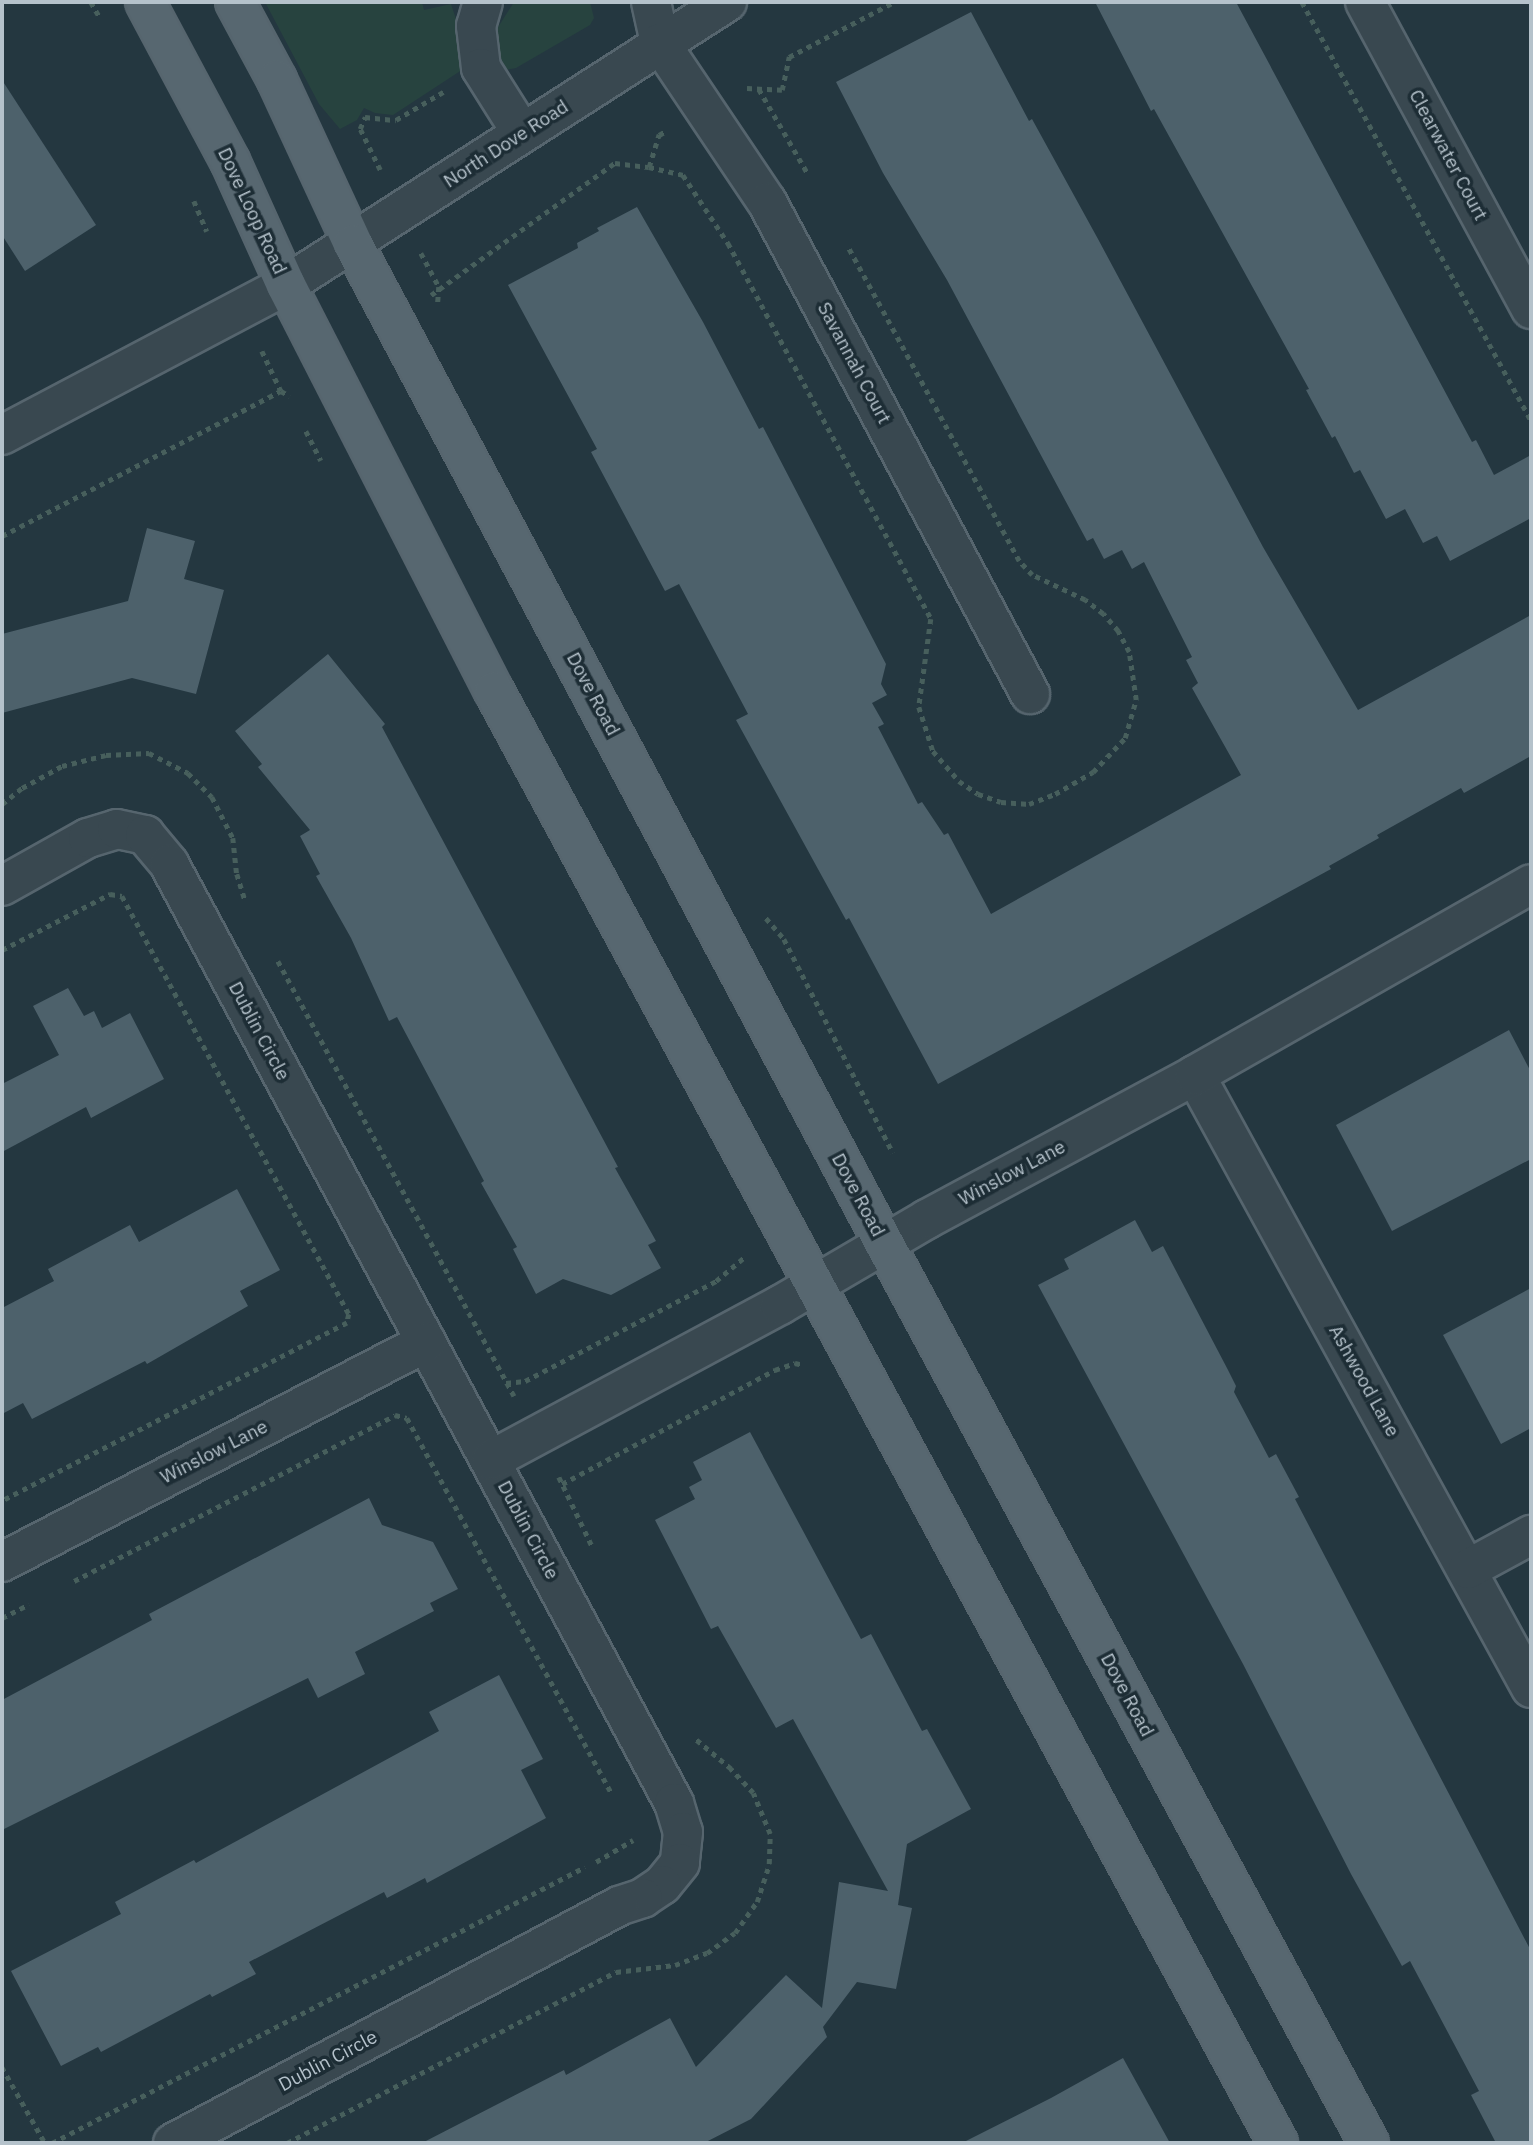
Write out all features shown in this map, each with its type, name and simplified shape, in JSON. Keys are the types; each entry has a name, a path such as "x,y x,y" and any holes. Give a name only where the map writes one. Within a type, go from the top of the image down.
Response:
{"main road":[{"name":"Dove Loop Road","path":"145,2 230,162 286,285"},
{"path":"235,2 277,80 353,244"},
{"name":"Dove Road","path":"353,244 884,1244 1369,2143"},
{"path":"286,285 494,691 1278,2143"}],"street":[{"path":"483,2 476,26 481,68 522,133"},
{"path":"650,2 660,43"},
{"name":"North Dove Road","path":"286,285 727,2"},
{"name":"Clearwater Court","path":"1365,2 1531,309"},
{"name":"Savannah Court","path":"660,43 767,202 1030,694"},
{"name":"Dove Loop Road","path":"2,435 286,285"},
{"name":"Dublin Circle","path":"2,886 88,838 117,829 145,835 169,864 674,1803 683,1832 680,1863 662,1885 643,1898 607,1912 173,2143"},
{"name":"Winslow Lane","path":"491,1461 1195,1075 1531,884"},
{"name":"Ashwood Lane","path":"1195,1075 1531,1688"},
{"name":"Winslow Lane","path":"2,1562 426,1342"},
{"path":"1468,1569 1531,1535"}],"path":[{"path":"91,2 104,25"},
{"path":"398,328 439,287 615,163 649,167 659,135 704,107 742,88 782,90 789,57 894,2"},
{"path":"1302,2 1531,420"},
{"path":"192,193 198,215 211,240"},
{"path":"242,308 281,391 297,403"},
{"path":"293,398 330,372"},
{"path":"2,536 281,391"},
{"path":"305,425 307,438 326,466"},
{"path":"2,950 110,894 122,897 349,1314 347,1323 2,1502"},
{"path":"506,1383 524,1381 716,1280 735,1268 747,1255 747,1243"},
{"path":"562,1484 775,1370 794,1363 812,1366"},
{"path":"63,1587 395,1415 407,1418 614,1798"},
{"path":"536,1435 598,1558"},
{"path":"2,1618 39,1599"},
{"path":"287,2143 616,1972 675,1965 707,1953 735,1933 757,1902 769,1864 770,1834 753,1793 731,1769 694,1738"},
{"path":"52,2143 632,1843 635,1835"},
{"path":"2,2067 45,2143"}],"green space":[{"path":"265,2 422,2 424,10 451,4 471,64 393,115 375,113 364,108 357,120 340,129 319,104"},
{"path":"514,2 590,2 594,18 590,25 516,68 506,70 498,67 493,35"}],"building":[{"path":"1095,2 1236,2 1472,442 1476,440 1494,475 1531,455 1531,518 1450,561 1437,536 1423,543 1405,509 1386,519 1360,470 1354,473 1335,436 1332,438 1306,390 1309,389 1154,109 1151,111"},
{"path":"971,12 1029,121 1032,119 1098,239 1263,547 1358,710 1531,615 1531,756 1464,793 1461,788 1377,835 1379,838 1329,866 1331,869 938,1084 849,918 846,920 736,720 748,714 679,584 665,591 591,452 597,449 508,285 578,248 577,243 599,231 597,228 637,207 703,322 759,429 763,427 886,664 881,684 887,695 872,703 884,724 878,727 918,804 922,802 944,835 948,833 991,914 1241,775 1192,688 1198,683 1186,660 1192,657 1144,562 1132,569 1122,550 1104,559 1093,538 1087,541 947,280 883,173 836,82"},
{"path":"2,80 96,225 25,271 2,235"},
{"path":"147,528 195,541 184,579 224,590 196,694 132,678 2,713 2,634 128,601"},
{"path":"328,654 385,724 382,727 656,1241 648,1245 661,1268 611,1295 563,1279 536,1294 513,1249 517,1247 481,1183 484,1181 397,1017 389,1021 351,938 316,876 320,874 300,836 310,830 258,767 262,764 235,731"},
{"path":"68,988 84,1016 94,1011 102,1028 130,1013 164,1079 91,1118 86,1107 2,1152 2,1084 59,1055 33,1006"},
{"path":"1509,1030 1531,1072 1531,1159 1392,1231 1336,1125"},
{"path":"237,1189 280,1270 240,1291 248,1306 147,1364 145,1361 32,1419 23,1403 2,1414 2,1308 54,1281 48,1269 130,1225 139,1242"},
{"path":"1135,1220 1152,1252 1163,1246 1236,1386 1234,1392 1269,1458 1276,1454 1299,1497 1295,1499 1531,1951 1531,2143 1496,2143 1471,2095 1479,2091 1410,1961 1402,1966 1351,1874 1243,1664 1038,1285 1069,1269 1064,1259"},
{"path":"1531,1288 1531,1428 1501,1444 1443,1335"},
{"path":"750,1432 861,1639 871,1634 922,1731 927,1729 971,1809 907,1844 898,1905 912,1908 896,1989 857,1982 823,2027 827,2037 751,2119 704,2143 422,2143 564,2070 566,2075 670,2018 696,2067 786,1975 822,2008 839,1882 888,1891 793,1719 776,1728 718,1626 711,1629 655,1520 695,1499 689,1487 702,1480 693,1462"},
{"path":"369,1498 382,1525 433,1542 458,1589 430,1603 434,1611 355,1652 365,1674 318,1698 308,1678 2,1830 2,1700 152,1620 149,1614"},
{"path":"499,1675 543,1759 521,1770 546,1818 427,1883 425,1878 387,1898 384,1892 249,1962 256,1974 212,1997 210,1994 101,2052 98,2047 61,2066 11,1971 121,1914 115,1902 194,1860 196,1863 439,1731 429,1712"},
{"path":"1123,2058 1170,2143 962,2143 1051,2098"}]}
